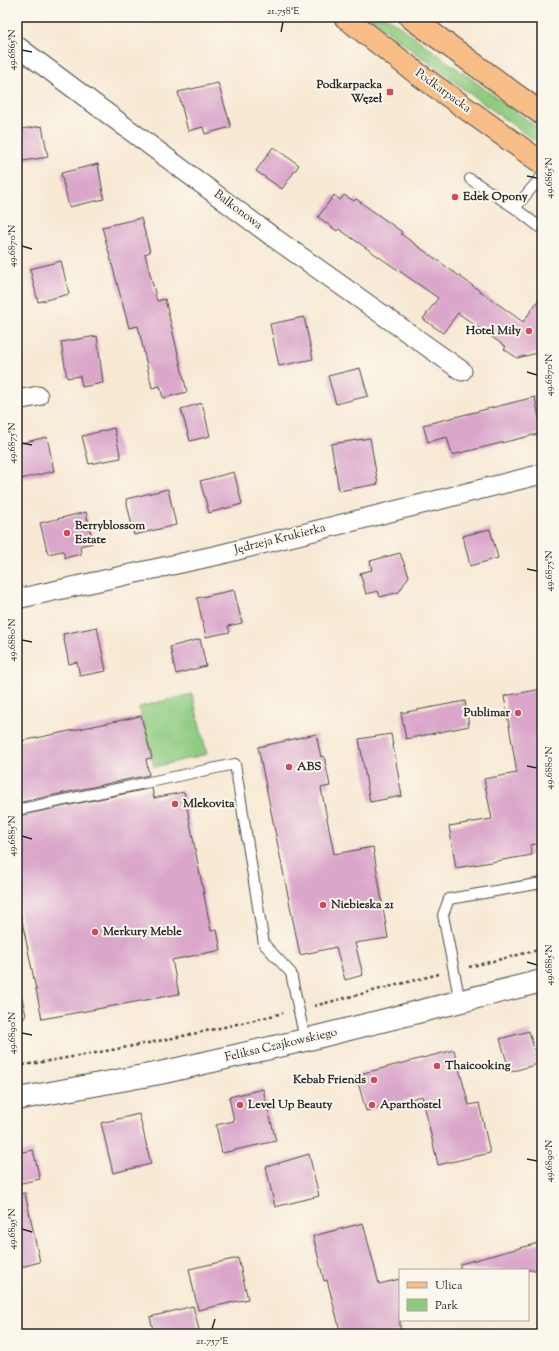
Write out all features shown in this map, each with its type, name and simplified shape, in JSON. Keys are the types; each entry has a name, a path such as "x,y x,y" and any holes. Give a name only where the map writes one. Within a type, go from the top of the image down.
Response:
{"main road":[{"name":"Podkarpacka","path":"345,17 418,74 542,164"},
{"path":"410,17 542,114"}],"street":[{"name":"Balkonowa","path":"17,46 273,237 462,371"},
{"path":"17,400 38,396"},
{"name":"Jędrzeja Krukierka","path":"17,599 218,555 542,474"},
{"name":"Feliksa Czajkowskiego","path":"17,1098 160,1073 305,1040 399,1015 460,1002 542,981"}],"lane":[{"path":"516,208 542,176"},
{"path":"470,179 516,208 542,229"},
{"path":"17,810 234,764 264,944 291,973 305,1040"},
{"path":"460,1002 443,916 449,899 542,883"},
{"path":"17,1000 20,1014 17,1019"}],"green space":[{"path":"368,17 387,17 542,131 542,146 473,96"},
{"path":"192,694 207,754 154,767 139,707"}],"building":[{"path":"218,83 231,127 205,134 203,127 188,131 178,92"},
{"path":"42,126 48,157 17,162 17,133 23,132 22,129"},
{"path":"273,147 299,165 282,189 256,171"},
{"path":"98,164 104,199 69,207 61,173"},
{"path":"334,195 340,200 344,195 354,201 356,199 402,232 401,234 523,322 542,295 542,352 517,358 504,349 506,347 458,313 443,333 423,319 438,298 339,229 337,231 318,217"},
{"path":"141,218 150,252 145,254 157,301 165,299 187,392 163,398 160,386 152,388 138,326 129,328 102,227"},
{"path":"61,261 69,294 38,302 30,269"},
{"path":"304,317 313,359 279,366 270,324"},
{"path":"97,336 103,383 82,387 80,376 67,378 61,342"},
{"path":"360,368 368,396 336,404 328,376"},
{"path":"535,397 542,433 452,455 447,437 428,442 423,425"},
{"path":"202,403 210,436 190,441 181,409"},
{"path":"114,428 121,458 89,464 82,436"},
{"path":"47,437 54,471 17,480 17,444"},
{"path":"370,438 378,484 339,491 331,444"},
{"path":"234,472 242,504 209,513 200,481"},
{"path":"168,489 176,525 134,535 126,499"},
{"name":"Berryblossom Estate","path":"86,512 93,543 80,546 81,554 65,558 63,551 48,554 40,523"},
{"path":"490,529 498,558 470,566 463,536"},
{"path":"400,553 409,576 399,592 380,597 378,591 366,594 360,573 372,570 370,561"},
{"path":"234,590 242,623 228,626 230,632 206,637 197,598"},
{"path":"97,627 106,671 80,676 77,662 69,664 63,634"},
{"path":"200,639 206,666 176,674 170,647"},
{"path":"542,689 542,843 530,845 532,855 456,868 449,826 492,819 484,779 517,773 504,696"},
{"path":"465,701 469,726 406,739 401,713"},
{"path":"141,716 152,758 146,759 149,775 17,803 17,742"},
{"path":"316,734 321,757 324,756 330,786 321,788 334,854 373,847 388,938 355,943 363,975 345,980 336,947 300,955 258,747"},
{"path":"391,734 402,796 370,802 359,739"},
{"path":"152,788 154,798 184,792 211,931 217,930 221,950 172,960 179,994 42,1019 17,896 17,816"},
{"path":"529,1031 538,1064 510,1072 500,1039"},
{"path":"454,1050 469,1105 479,1103 490,1153 438,1165 422,1096 366,1111 356,1075"},
{"path":"263,1089 276,1141 222,1153 216,1125 234,1121 229,1097"},
{"path":"139,1114 151,1164 113,1173 101,1123"},
{"path":"33,1150 40,1179 17,1184 17,1153"},
{"path":"309,1154 319,1196 275,1207 266,1167"},
{"path":"25,1193 40,1262 17,1268 17,1194"},
{"path":"363,1223 379,1284 399,1279 400,1331 388,1334 341,1334 327,1280 324,1281 313,1236"},
{"path":"542,1242 542,1270 460,1269 460,1264"},
{"path":"238,1258 248,1299 198,1310 189,1269"},
{"path":"193,1306 200,1334 154,1334 150,1317"}],"place":[{"name":"Podkarpacka Węzeł","path":"390,92"},
{"name":"Edek Opony","path":"455,197"},
{"name":"Hotel Miły","path":"529,331"},
{"name":"Berryblossom Estate","path":"67,533"},
{"name":"Publimar","path":"518,713"},
{"name":"ABS","path":"289,767"},
{"name":"Mlekovita","path":"175,804"},
{"name":"Niebieska 21","path":"323,905"},
{"name":"Merkury Meble","path":"95,932"},
{"name":"Thaicooking","path":"437,1066"},
{"name":"Kebab Friends","path":"374,1080"},
{"name":"Level Up Beauty","path":"240,1105"},
{"name":"Aparthostel","path":"372,1105"}]}
